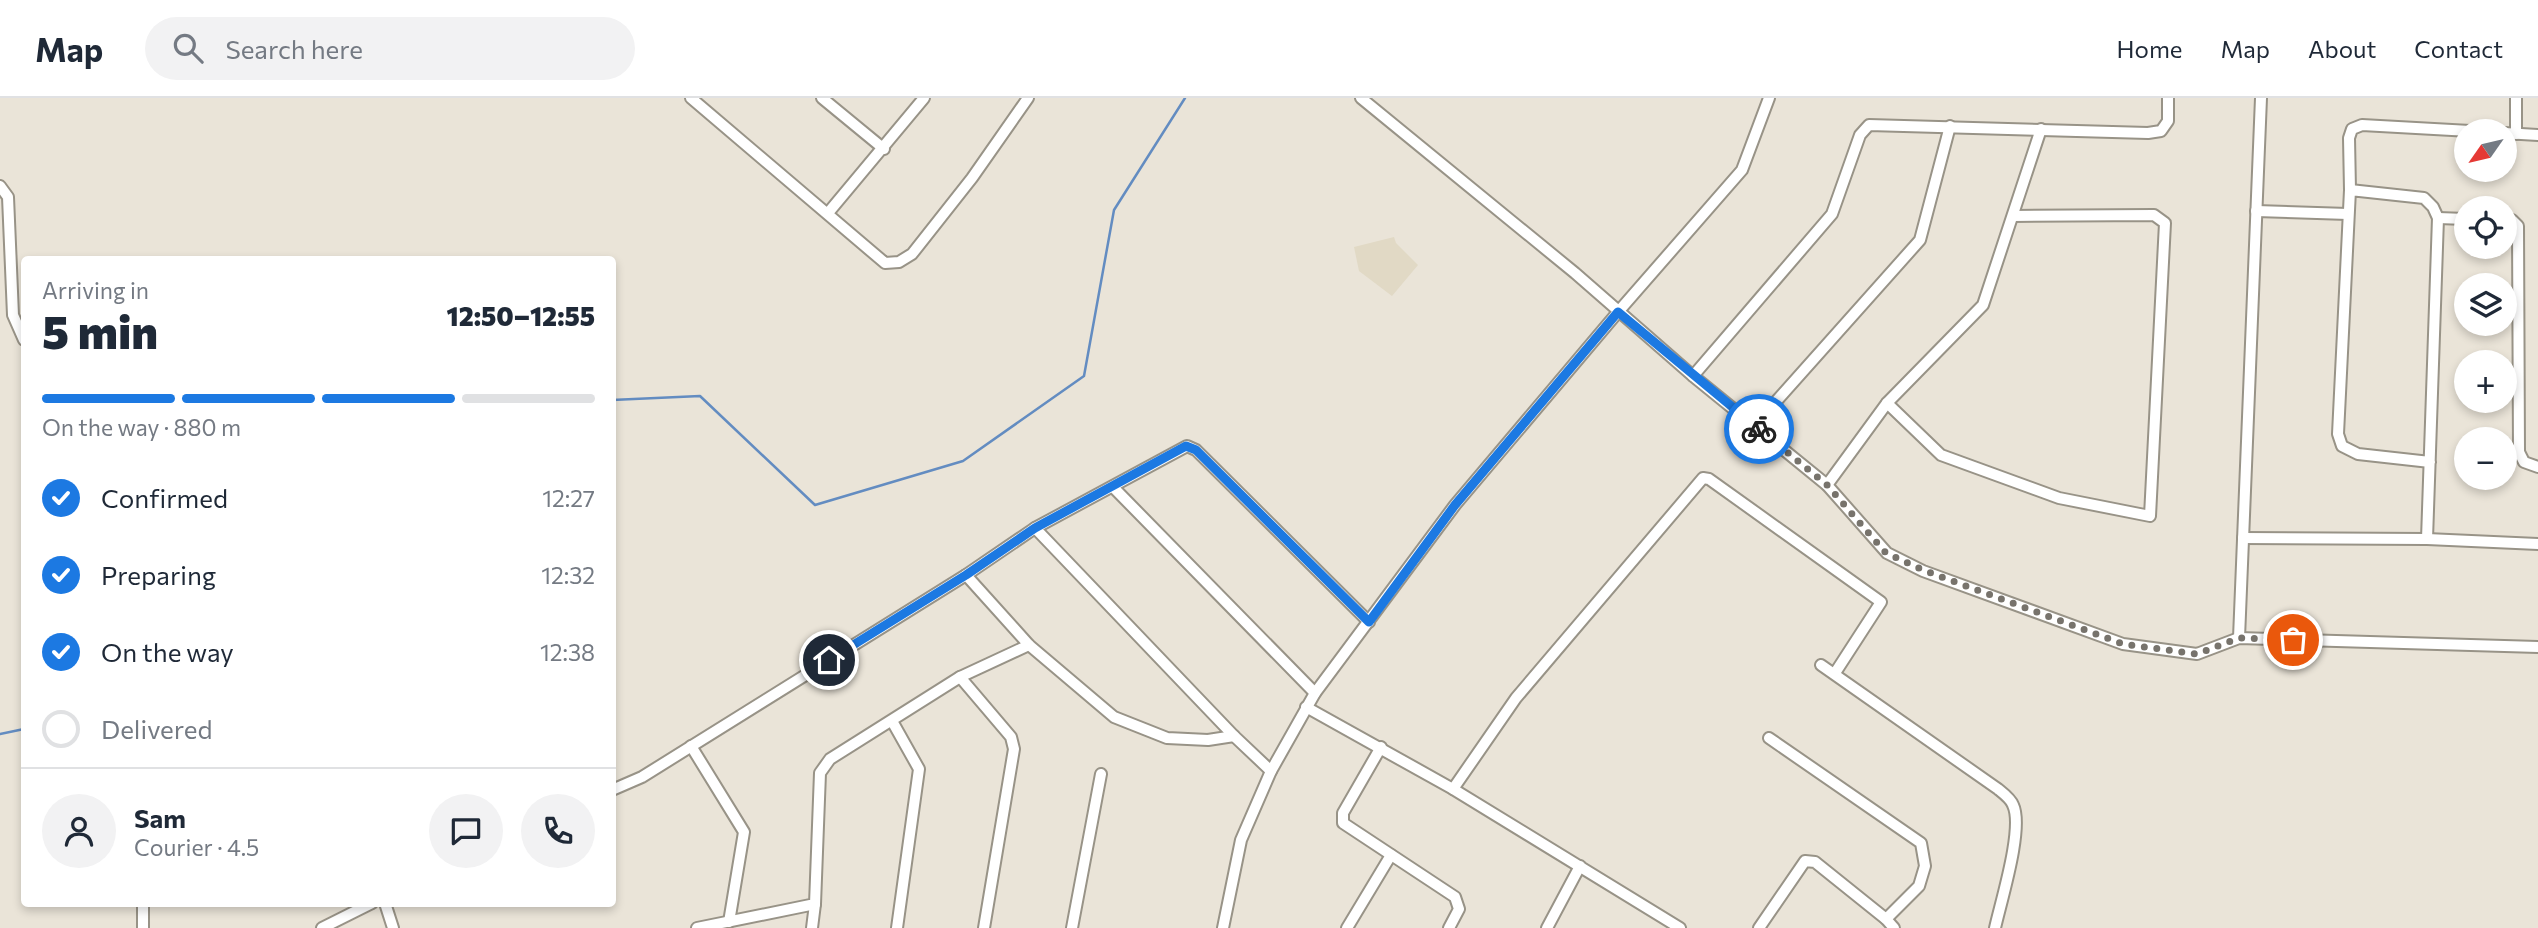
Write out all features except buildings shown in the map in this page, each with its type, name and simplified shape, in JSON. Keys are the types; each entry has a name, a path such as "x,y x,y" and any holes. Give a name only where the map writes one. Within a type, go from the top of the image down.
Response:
{"street":[{"path":"691,98 885,263 892,264 912,254 972,178 1028,98"},
{"path":"822,98 884,149"},
{"path":"828,213 924,98"},
{"path":"1361,98 1827,485 1886,553 1923,570 2123,644 2197,654 2239,638 2538,647"},
{"path":"1223,928 1241,841 1271,771 1315,693 1455,505 1742,170 1769,98"},
{"path":"1693,376 1832,214 1863,129 1869,125 2148,133 2161,131 2168,121 2168,98"},
{"path":"2239,638 2261,98"},
{"path":"2512,119 2516,98"},
{"path":"2430,462 2358,454 2342,446 2338,434 2350,190 2348,138 2352,129 2362,125 2454,130"},
{"path":"1755,425 1920,240 1950,126"},
{"path":"1827,485 1887,404 1983,305 2041,129"},
{"path":"2517,134 2538,135"},
{"path":"0,187 8,197 13,315 21,333"},
{"path":"2350,190 2424,198 2438,218 2427,539"},
{"path":"2256,211 2348,214"},
{"path":"1887,404 1941,455 2059,498 2150,516 2165,223 2154,215 2013,216"},
{"path":"2438,218 2454,219"},
{"path":"2517,225 2519,452 2524,462 2538,467"},
{"path":"616,788 642,777 966,575 1035,528 1186,446 1196,450 1369,622"},
{"path":"1454,789 1516,698 1703,478 1709,479 1881,602 1835,673"},
{"path":"1113,487 1315,693"},
{"path":"1035,528 1234,736 1271,771"},
{"path":"2243,538 2427,539 2538,544"},
{"path":"966,575 1029,645 1114,717 1167,738 1208,740 1234,736"},
{"path":"812,928 820,773 830,759 960,677 1029,645"},
{"path":"1821,665 1998,789 2013,803 2017,820 1995,928"},
{"path":"960,677 1011,737 1014,749 984,928"},
{"path":"1306,707 1454,789 1680,928"},
{"path":"892,721 919,769 897,928"},
{"path":"1759,928 1805,861 1815,862 1890,923 1919,886 1924,866 1921,843 1769,738"},
{"path":"691,746 744,832 729,922"},
{"path":"1381,747 1343,813 1343,823 1455,897 1459,909 1449,928"},
{"path":"1072,928 1101,774"},
{"path":"1347,928 1391,855"},
{"path":"1547,928 1580,866"},
{"path":"697,928 815,904"},
{"path":"143,907 144,928"},
{"path":"322,928 364,907"},
{"path":"386,907 393,928"}],"shaded area":[{"path":"1394,237 1396,243 1418,265 1392,296 1359,271 1354,247"}],"waterway":[{"path":"616,400 700,396 815,505 963,461 1084,376 1114,210 1185,98"},
{"path":"0,734 21,730"}],"way so far":[{"path":"1759,429 1827,485 1886,553 1923,570 2123,644 2197,654 2239,638 2293,640"}],"route":[{"path":"829,660 966,575 1035,528 1186,446 1196,450 1369,622 1455,505 1618,312 1759,429"}]}
